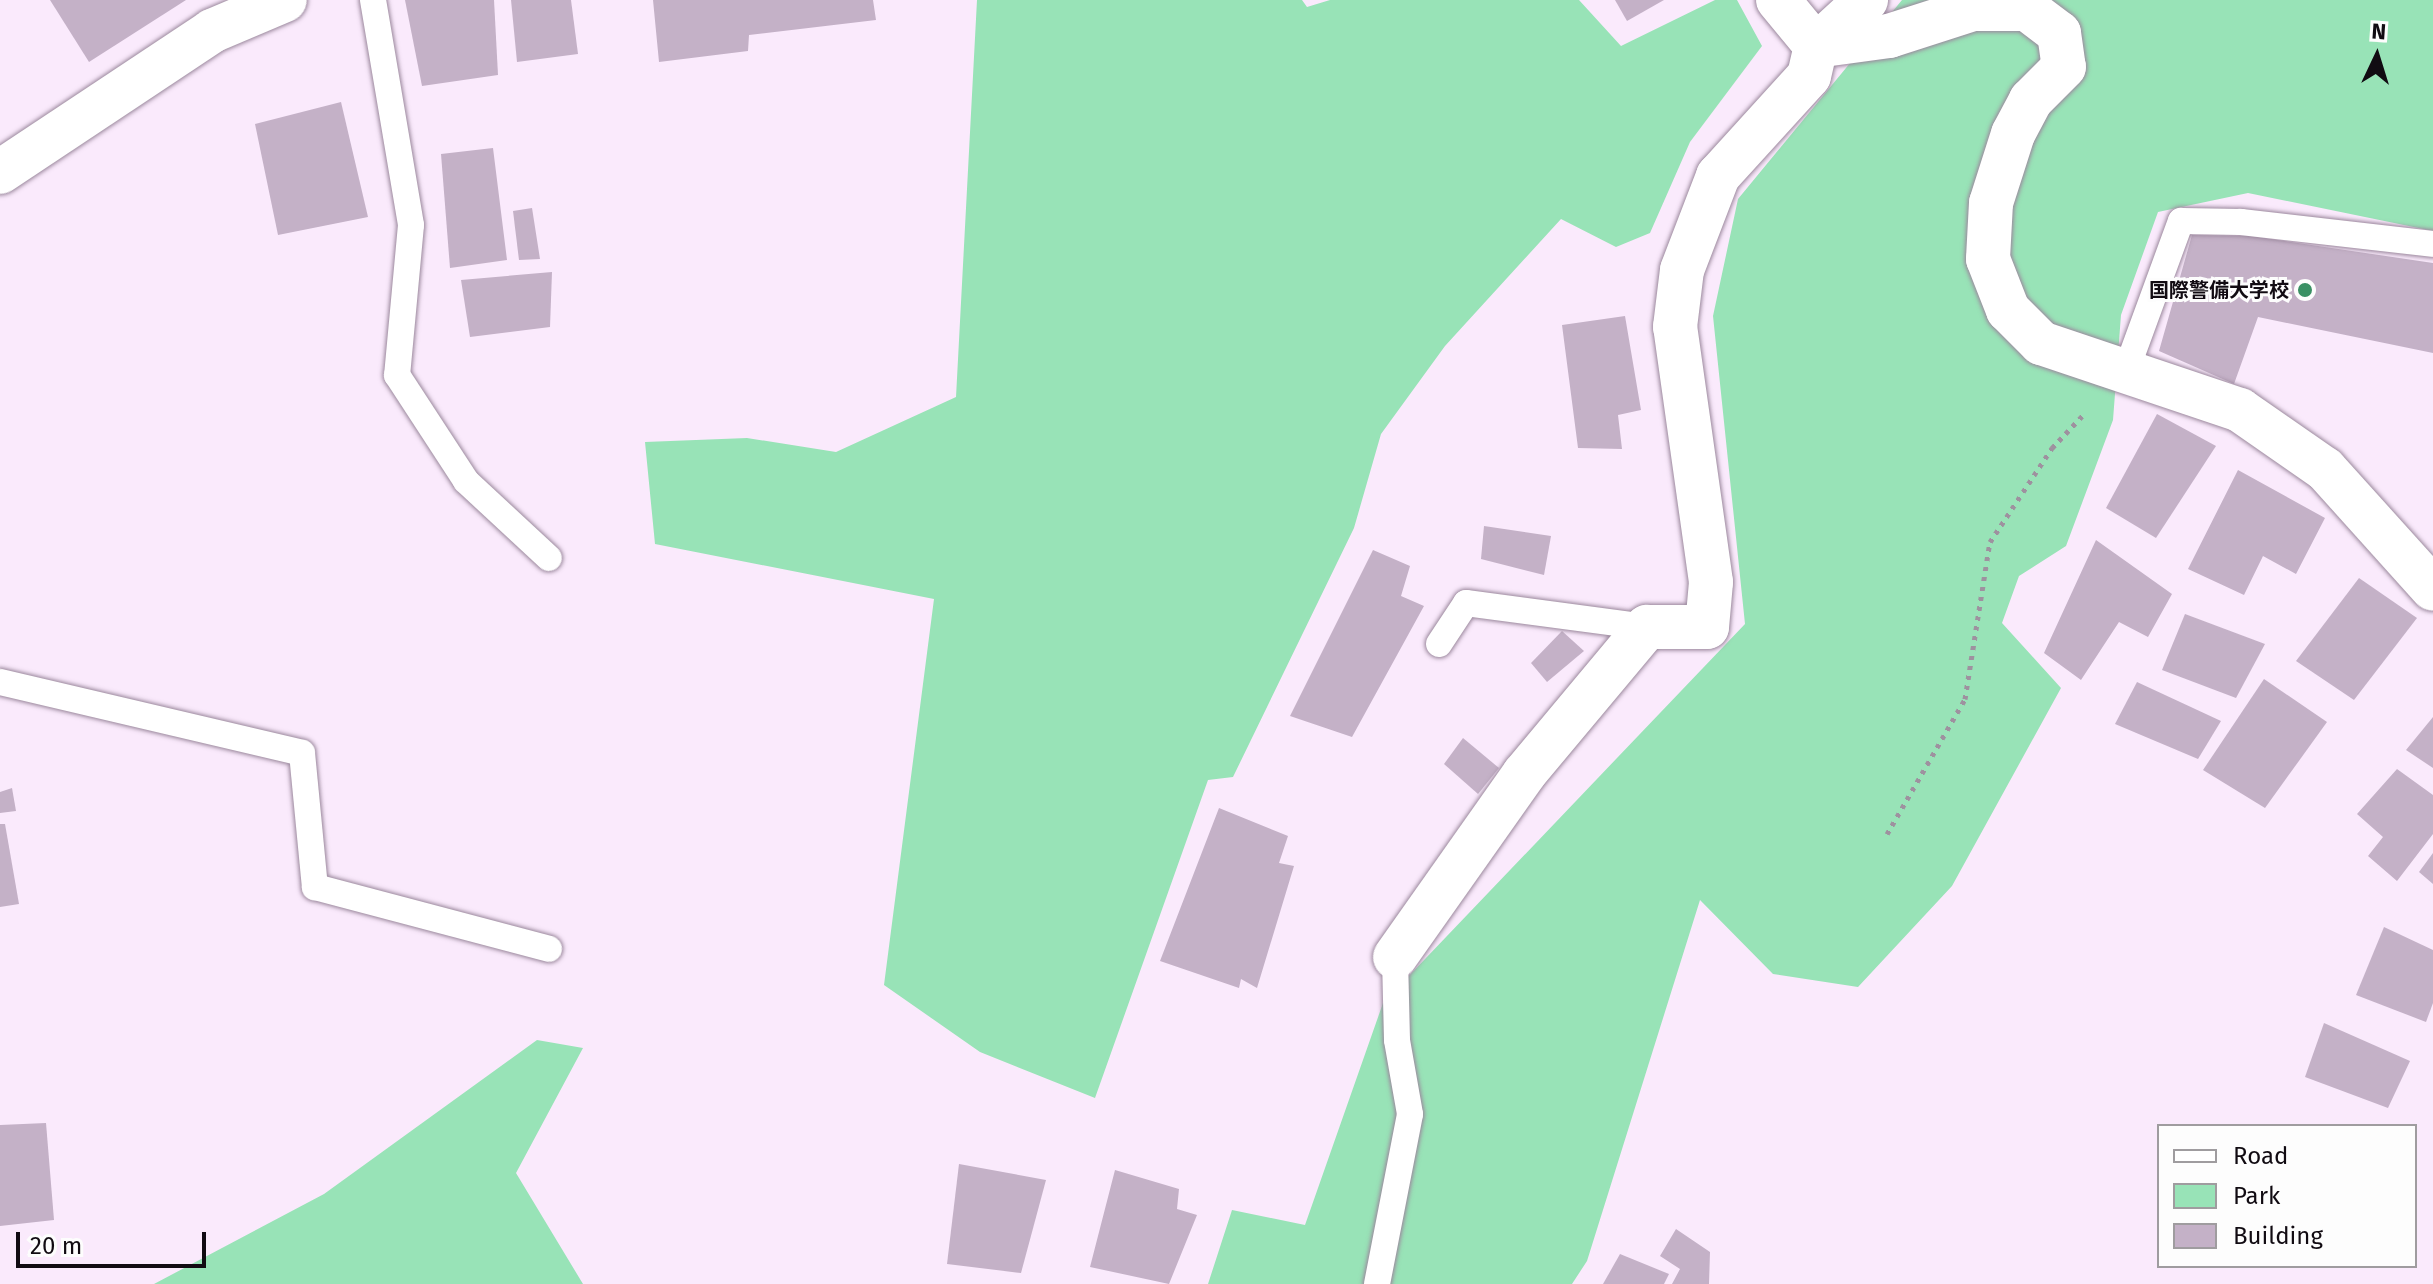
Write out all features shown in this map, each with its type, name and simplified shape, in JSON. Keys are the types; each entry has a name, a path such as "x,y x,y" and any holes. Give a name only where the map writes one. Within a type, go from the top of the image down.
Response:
{"street":[{"path":"0,172 212,31 285,0"},
{"path":"1778,0 1816,46"},
{"path":"1395,957 1524,774 1647,627 1707,627 1711,582 1675,327 1682,270 1718,176 1809,76 1816,46 1866,0"},
{"path":"1816,46 1889,36 1973,9 2027,9 2059,33 2064,67 2031,100 2013,134 1991,203 1988,259 2008,310 2041,343 2240,410 2325,469 2433,589"}],"lane":[{"path":"373,0 411,225 397,375 466,481 549,558"},
{"path":"2126,371 2181,221 2241,222 2433,244"},
{"path":"1439,644 1466,603 1647,627"},
{"path":"0,682 302,753 315,887 549,949"},
{"path":"1377,1284 1410,1114 1397,1040 1395,957"}],"path":[{"path":"1887,834 1965,699 1990,542 2052,448 2126,371"}],"green space":[{"path":"977,0 1302,0 1307,7 1330,0 1579,0 1621,46 1715,0 1737,0 1762,46 1690,142 1650,233 1616,247 1561,219 1445,346 1381,434 1354,528 1233,777 1208,780 1095,1098 980,1052 884,985 934,599 655,544 645,442 747,438 836,452 956,397"},
{"path":"1902,0 2433,0 2433,231 2248,193 2158,212 2121,315 2113,420 2066,546 2019,576 2002,623 2061,688 1952,886 1858,987 1773,974 1700,900 1587,1261 1572,1284 1208,1284 1232,1210 1305,1225 1383,1003 1745,624 1713,316 1738,199"},
{"path":"537,1040 583,1048 516,1173 583,1284 154,1284 324,1194"}],"building":[{"path":"50,0 186,0 89,62"},
{"path":"405,0 494,0 498,75 422,86"},
{"path":"511,0 571,0 578,54 517,62"},
{"path":"653,0 873,0 876,20 749,35 748,51 659,62"},
{"path":"1615,0 1664,0 1627,21"},
{"path":"341,102 368,217 278,235 255,124"},
{"path":"493,148 507,260 450,268 441,154"},
{"path":"532,208 540,259 519,260 513,211"},
{"name":"国際警備大学校","path":"2192,235 2251,236 2433,263 2433,353 2258,317 2234,384 2159,351"},
{"path":"552,272 550,327 470,337 461,280"},
{"path":"1625,316 1641,410 1618,415 1622,449 1578,448 1562,325"},
{"path":"2157,414 2216,446 2156,538 2106,508"},
{"path":"2238,470 2325,518 2296,574 2263,556 2244,595 2188,569"},
{"path":"1484,526 1551,536 1544,575 1481,559"},
{"path":"2096,540 2172,594 2148,637 2119,622 2081,680 2044,653"},
{"path":"1373,550 1410,566 1401,596 1424,606 1352,737 1290,716"},
{"path":"2359,578 2417,618 2354,700 2296,661"},
{"path":"2185,614 2265,644 2236,698 2162,670"},
{"path":"1562,631 1584,651 1547,682 1531,663"},
{"path":"2264,679 2327,722 2265,808 2203,770"},
{"path":"2137,682 2221,721 2198,759 2115,724"},
{"path":"2433,717 2433,768 2406,750"},
{"path":"1463,738 1499,768 1478,794 1444,764"},
{"path":"2397,769 2433,795 2433,834 2397,881 2368,856 2383,837 2357,814"},
{"path":"12,788 16,811 0,813 0,792"},
{"path":"1219,808 1288,836 1279,863 1294,866 1257,988 1241,979 1239,988 1160,961"},
{"path":"0,824 5,824 19,904 0,907"},
{"path":"2433,853 2433,884 2419,872"},
{"path":"2384,927 2433,950 2433,1003 2426,1022 2356,995"},
{"path":"2324,1023 2410,1061 2388,1108 2305,1077"},
{"path":"46,1123 54,1220 0,1226 0,1125"},
{"path":"959,1164 1046,1180 1021,1273 947,1264"},
{"path":"1115,1170 1179,1189 1177,1209 1197,1215 1169,1284 1090,1267"},
{"path":"1676,1229 1710,1252 1709,1284 1672,1284 1680,1269 1660,1256"},
{"path":"1620,1254 1669,1274 1664,1284 1603,1284"}],"place":[{"name":"国際警備大学校","path":"2305,290"}]}
